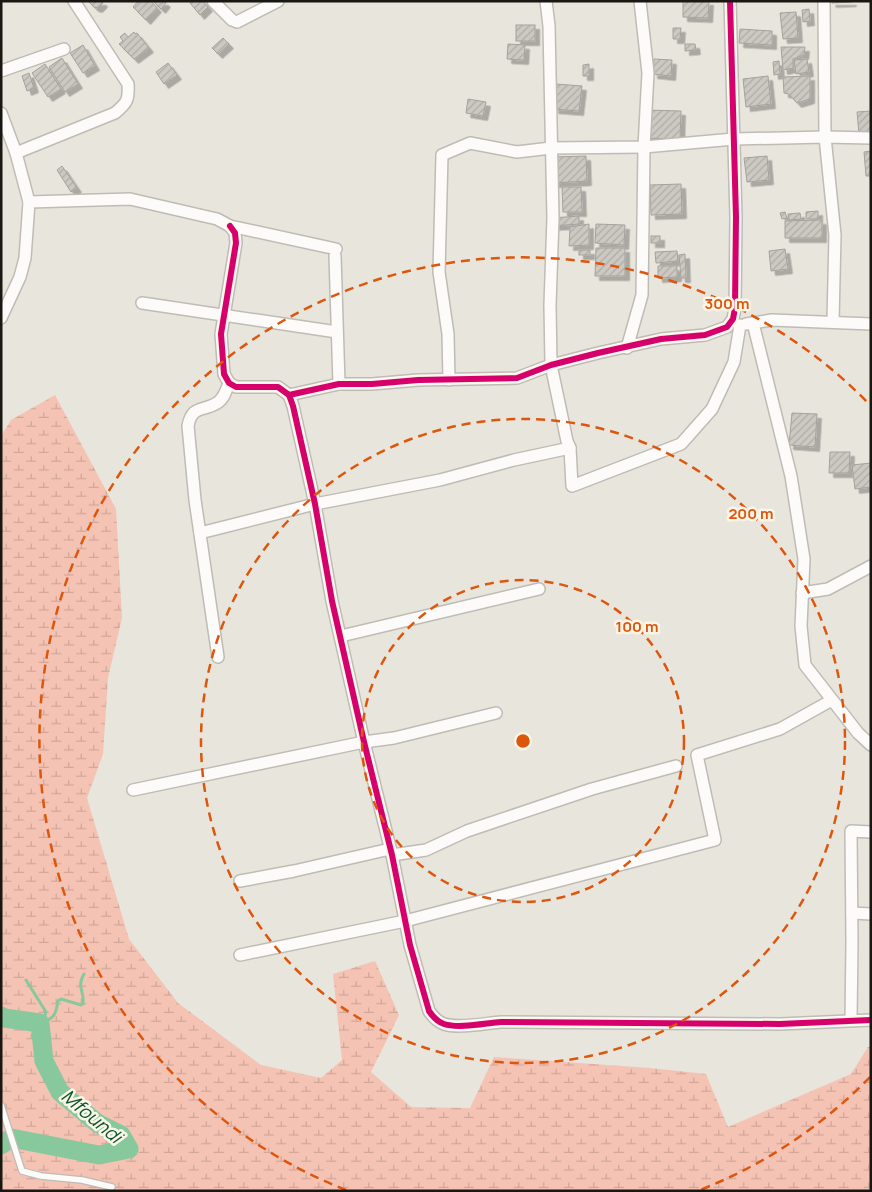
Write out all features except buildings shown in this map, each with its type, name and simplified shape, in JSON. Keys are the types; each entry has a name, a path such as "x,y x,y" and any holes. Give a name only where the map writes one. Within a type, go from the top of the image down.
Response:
{"street":[{"path":"16,153 115,113 125,105 128,97 128,84 74,1"},
{"path":"213,1 232,20 237,22 278,1"},
{"path":"546,1 549,26 553,218 550,305 551,366 570,448 572,486 681,444 712,409 734,362 740,325"},
{"path":"627,348 642,295 644,147 648,73 640,1"},
{"path":"727,328 733,319 736,308 736,218 730,1"},
{"path":"824,1 825,137 835,236 833,322"},
{"path":"1,71 64,49"},
{"path":"1,113 16,153 28,202 25,258 20,277 1,318"},
{"path":"449,380 448,334 439,272 442,155 470,143 518,152 551,148 644,147 734,139 871,138"},
{"path":"28,202 130,199 217,219 230,226 335,253 338,384"},
{"path":"230,226 235,233 236,243 221,334 224,374 229,383 236,387 278,387 289,395 293,406 332,601 391,852 405,921 429,1011 435,1019 444,1024 455,1025 501,1022 780,1024 871,1020"},
{"path":"142,303 337,332"},
{"path":"289,395 338,384 517,378 598,353 661,339 704,335 740,325 772,320 871,324"},
{"path":"752,323 792,476 804,560 801,626 805,665 858,733 871,745"},
{"path":"218,657 200,533 188,426 190,416 196,410 217,403 224,396 229,383"},
{"path":"200,533 314,504 440,480 514,460 570,448"},
{"path":"802,593 828,589 871,566"},
{"path":"341,636 539,589"},
{"path":"240,955 405,921 715,840 697,755 780,729 832,700"},
{"path":"133,790 364,742 394,738 496,713"},
{"path":"240,881 391,852 426,850 468,831 583,792 676,766"},
{"path":"850,1020 852,831 871,832"},
{"path":"852,913 871,914"}],"lane":[{"path":"1,1105 22,1171 40,1176 82,1180 112,1186"}],"green space":[{"path":"55,395 116,509 122,618 108,678 103,754 87,798 129,939 178,1003 261,1065 321,1078 342,1060 333,974 375,961 399,1015 371,1072 411,1107 470,1108 494,1057 650,1068 706,1074 728,1127 851,1074 868,1047 871,1047 871,1191 1,1191 1,436 11,420"}],"waterway":[{"path":"26,980 46,1012 43,1022 52,1017 56,1012 58,1001 61,999 83,1004 81,982 84,974"},
{"name":"Mfoundi","path":"1,1016 40,1023 44,1061 60,1092 97,1123 121,1135 129,1149 99,1155 11,1138 1,1145"}],"cycle path":[{"path":"289,395 339,384 517,378 551,365 598,353 661,339 705,335 727,327 733,319 735,308 736,217 730,1"},
{"path":"230,226 235,233 236,243 221,334 224,374 229,383 236,387 278,387 289,395 293,406 315,504 332,601 392,855 410,945 429,1011 432,1015 442,1023 457,1026 501,1022 780,1024 871,1020"}]}
